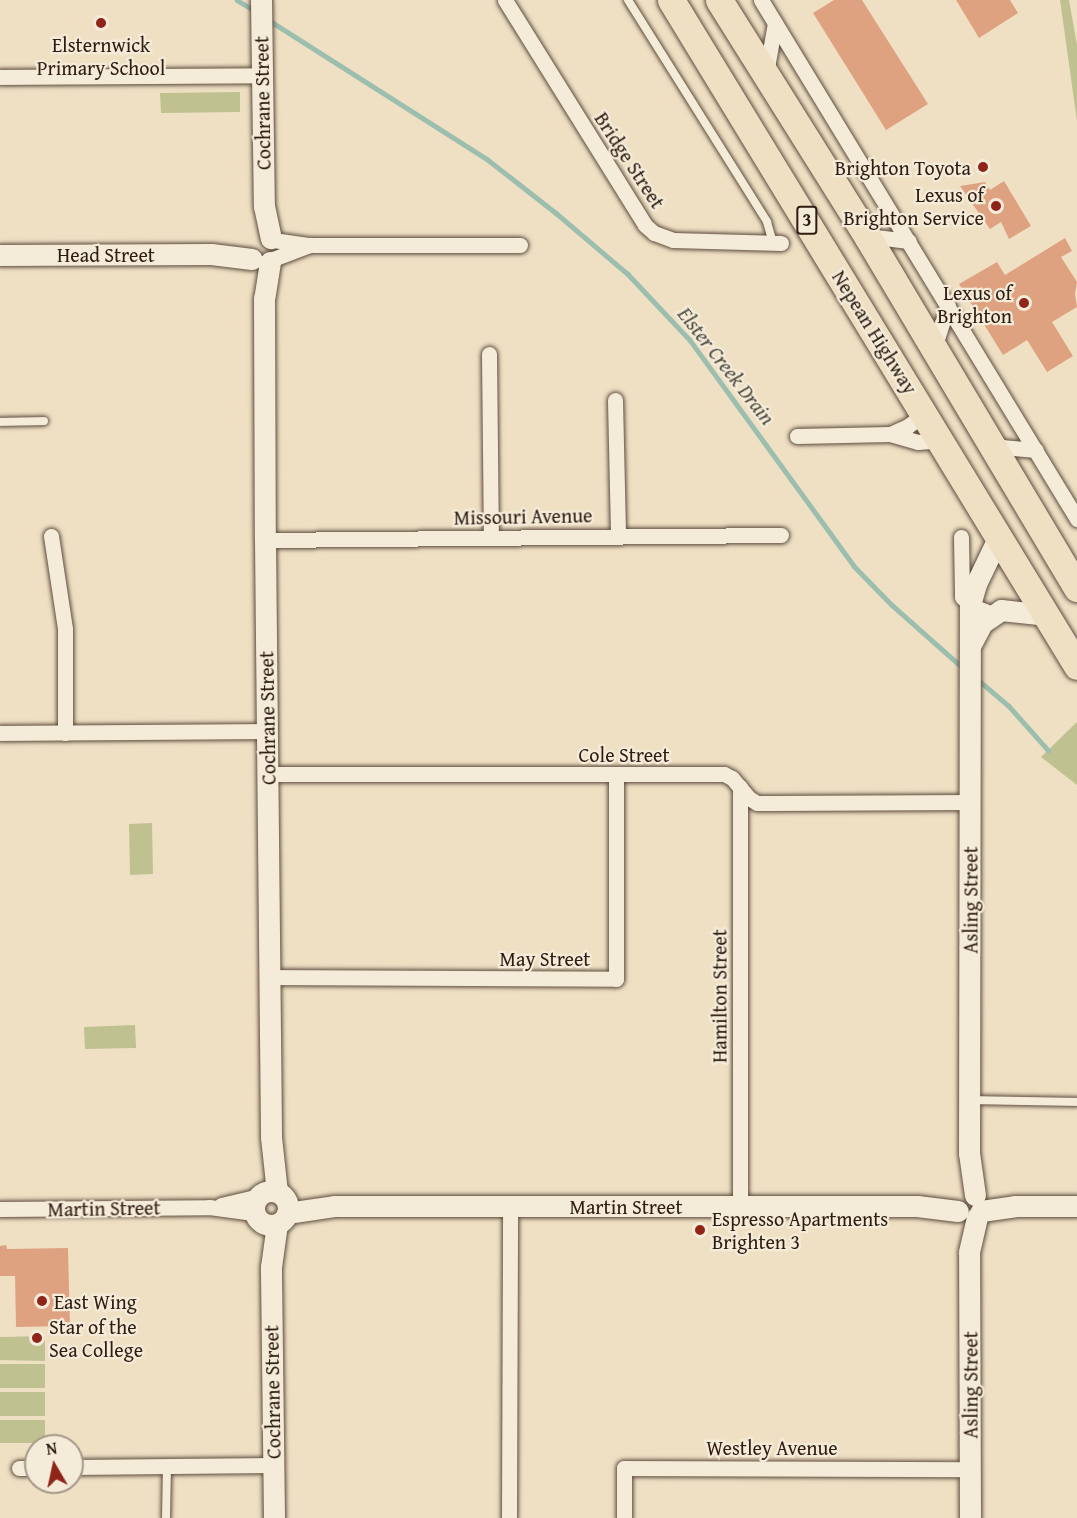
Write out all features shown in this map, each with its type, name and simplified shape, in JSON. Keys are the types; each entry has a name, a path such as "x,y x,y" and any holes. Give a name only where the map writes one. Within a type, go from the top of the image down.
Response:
{"highway":[{"name":"Nepean Highway","path":"671,0 942,440 956,467 1077,666"},
{"name":"Nepean Highway","path":"719,0 867,236 1077,588"},
{"path":"956,467 991,446"}],"street":[{"name":"Cochrane Street","path":"261,0 274,1518"},
{"name":"Bridge Street","path":"505,0 645,225 654,233 673,240 777,243"},
{"path":"761,0 1077,519"},
{"path":"765,75 775,23"},
{"path":"0,77 261,75"},
{"path":"867,236 909,241"},
{"name":"Head Street","path":"0,255 211,254 310,246 520,245"},
{"path":"934,348 948,305"},
{"path":"489,354 491,537"},
{"path":"615,400 618,536"},
{"path":"890,434 908,426 925,413"},
{"path":"796,436 890,434 918,442 942,440"},
{"path":"991,446 1036,450"},
{"name":"Missouri Avenue","path":"265,540 781,534"},
{"path":"51,536 65,629 65,733"},
{"name":"Asling Street","path":"970,1518 970,605 976,584 999,536"},
{"name":"Asling Street","path":"961,537 961,594 970,605"},
{"path":"970,605 992,614 1011,609 1046,615"},
{"name":"Asling Street","path":"970,647 982,623 992,614"},
{"path":"0,733 267,731"},
{"name":"Cole Street","path":"267,774 724,774 757,803 970,802"},
{"name":"May Street","path":"269,977 616,979 616,775"},
{"name":"Hamilton Street","path":"740,787 740,1206"},
{"name":"Martin Street","path":"0,1209 335,1206 1077,1206"},
{"path":"509,1518 510,1206"},
{"path":"84,1467 273,1465"},
{"path":"19,1468 24,1468"},
{"name":"Westley Avenue","path":"624,1518 624,1468 970,1469"}],"lane":[{"path":"628,0 768,224 777,243"},
{"path":"0,422 44,421"},
{"path":"970,1100 1077,1102"},
{"path":"166,1518 167,1466"}],"green space":[{"path":"1060,0 1069,0 1077,45 1077,121"},
{"path":"240,92 240,112 161,113 160,93"},
{"path":"1077,722 1077,785 1041,757"},
{"path":"152,823 153,874 130,875 129,824"},
{"path":"135,1025 136,1048 85,1049 84,1027"},
{"path":"45,1336 45,1361 0,1360 0,1337"},
{"path":"0,1364 45,1364 45,1388 0,1388"},
{"path":"0,1392 45,1392 45,1416 0,1416"},
{"path":"0,1420 45,1420 45,1434 24,1434 24,1443 0,1443"}],"building":[{"name":"Brighton Toyota","path":"834,0 862,0 928,104 886,130 813,13"},
{"path":"956,0 1010,0 1018,13 979,38"},
{"name":"Lexus of Brighton Service","path":"1004,181 1031,226 1009,239 1001,222 990,229 960,186 985,182 990,190"},
{"name":"Lexus of Brighton","path":"1065,238 1072,251 1061,257 1077,282 1075,294 1077,307 1052,322 1073,356 1047,372 1027,340 1003,355 959,284 997,262 1005,275"},
{"name":"East Wing","path":"6,1245 7,1249 68,1248 70,1326 16,1327 15,1276 0,1276 0,1246"}],"waterway":[{"name":"Elster Creek Drain","path":"237,0 255,11"},
{"name":"Elster Creek Drain","path":"267,19 487,159 628,274 690,340 854,566 892,605 962,667"},
{"name":"Elster Creek Drain","path":"976,678 1009,706 1048,750"}],"place":[{"name":"Elsternwick Primary School","path":"101,23"},
{"name":"Brighton Toyota","path":"983,167"},
{"name":"Lexus of Brighton Service","path":"996,206"},
{"name":"Lexus of Brighton","path":"1024,303"},
{"name":"Espresso Apartments Brighten 3","path":"700,1230"},
{"name":"East Wing","path":"42,1301"},
{"name":"Star of the Sea College","path":"37,1338"}]}
